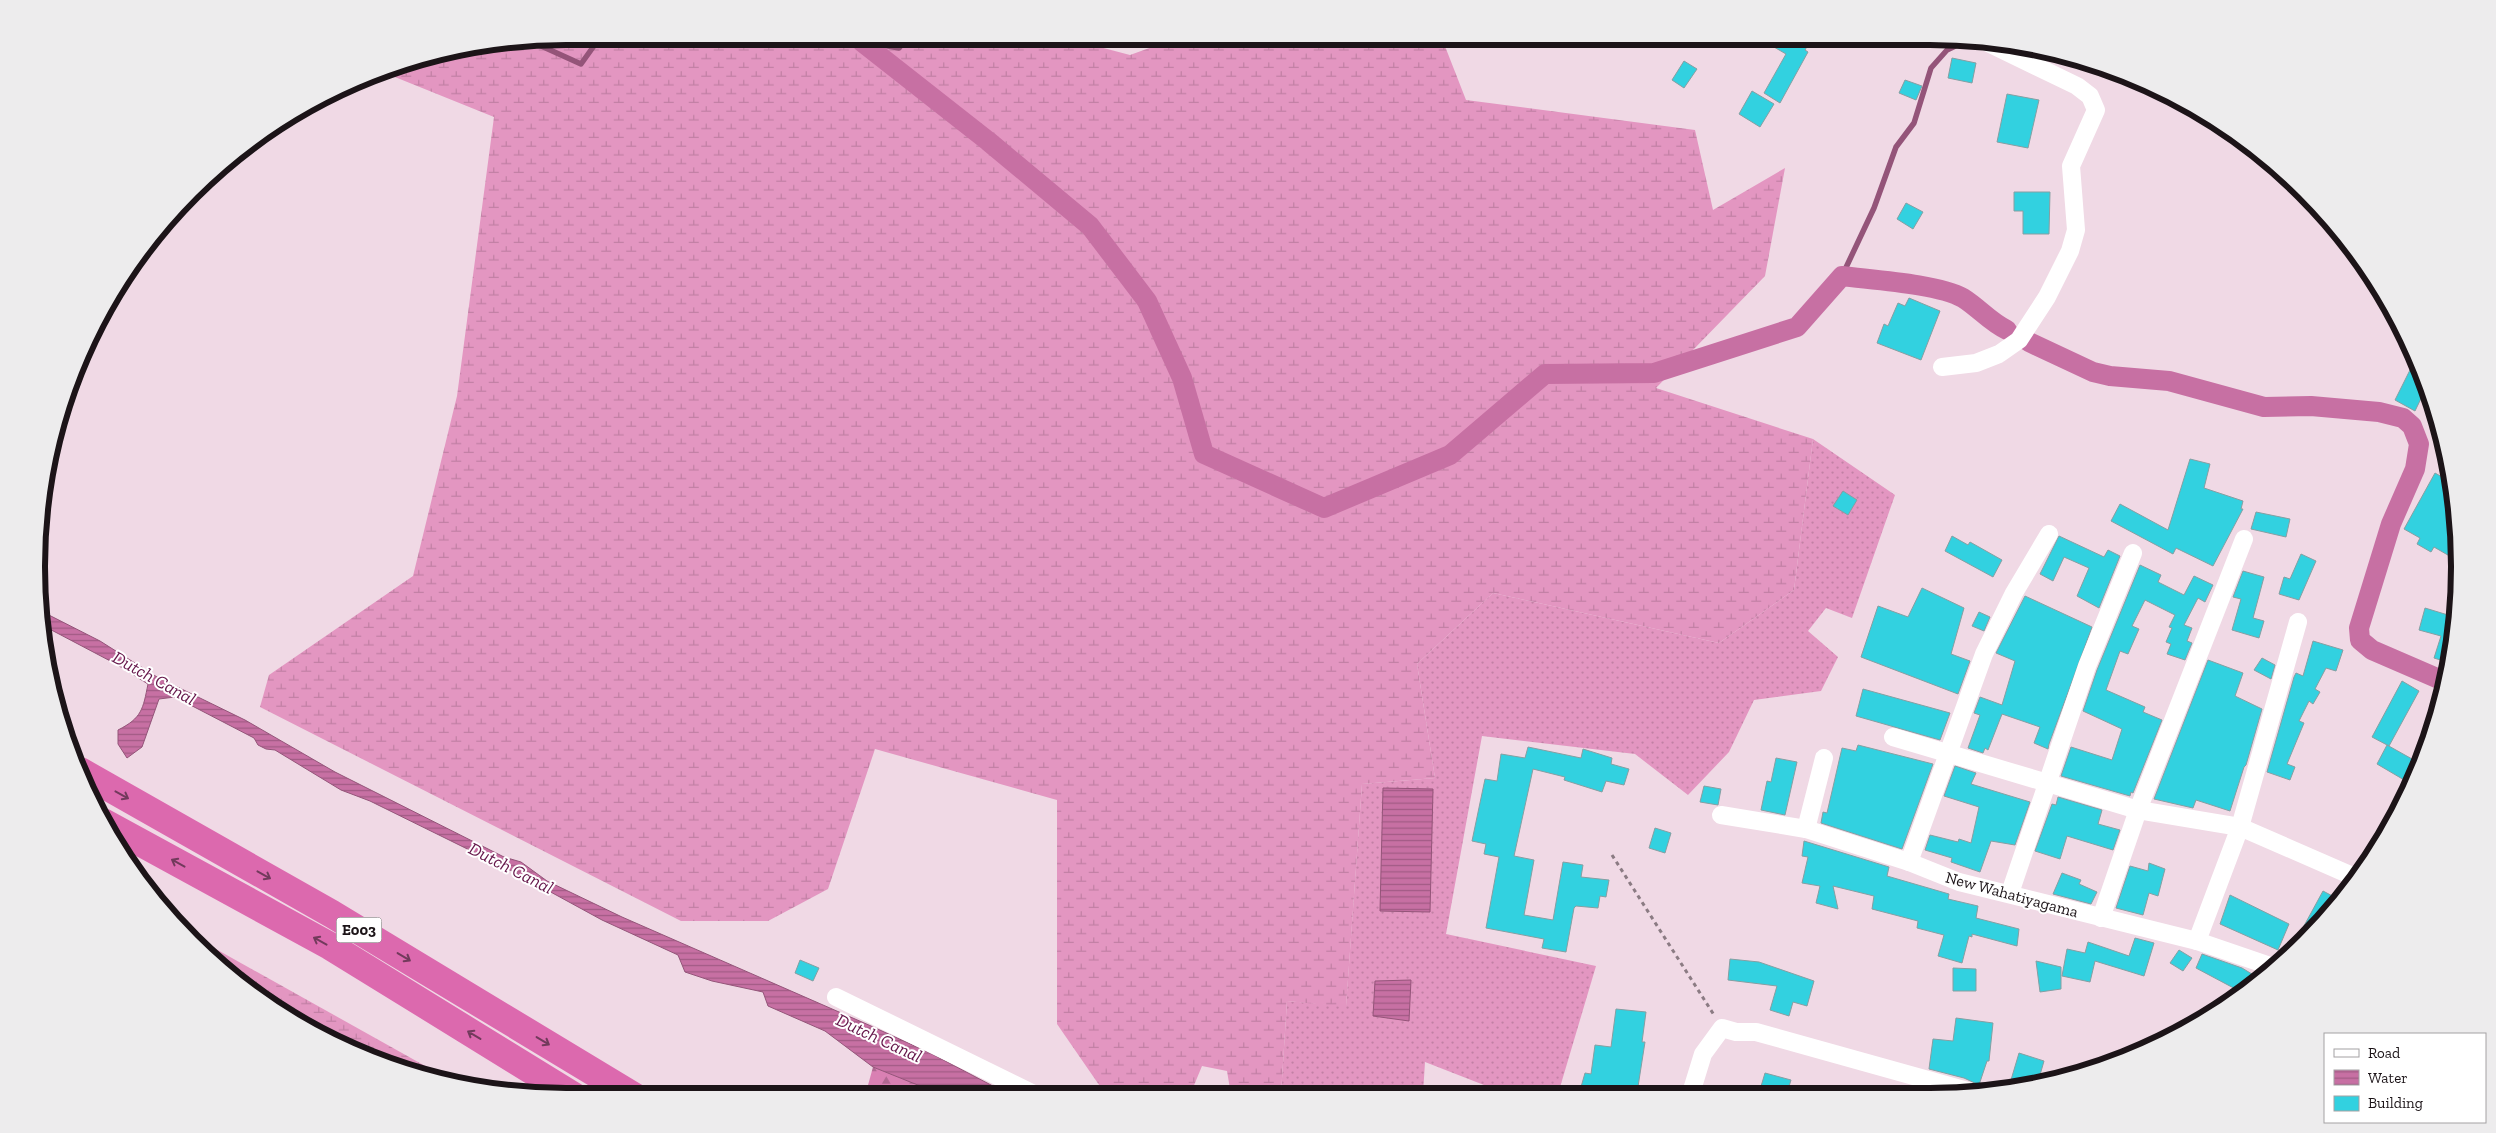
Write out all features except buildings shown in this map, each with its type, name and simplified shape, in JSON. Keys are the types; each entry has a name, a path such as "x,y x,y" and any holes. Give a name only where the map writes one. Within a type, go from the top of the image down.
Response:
{"highway":[{"name":"E003","path":"90,777 332,914 622,1088"},
{"name":"E003","path":"116,829 330,946 560,1088"}],"street":[{"path":"1942,367 1976,363 1999,354 2019,340 2047,298 2072,244 2076,230 2072,166 2096,110 2090,96 2077,86 2002,50"},
{"path":"1909,862 1984,654 2014,593 2048,534"},
{"path":"2101,918 2138,810 2244,539"},
{"path":"2010,893 2088,666 2133,553"},
{"path":"2197,941 2240,827 2298,622"},
{"path":"1893,737 2138,810 2240,827 2350,875"},
{"path":"1806,829 1824,758"},
{"name":"New Wahatiyagama","path":"1721,816 1806,829 1909,862 1959,882 2010,893 2101,918 2197,941 2267,964"},
{"path":"836,997 1022,1088"},
{"path":"1693,1088 1703,1054 1722,1028 1736,1032 1756,1032 1954,1087"}],"path":[{"path":"1612,855 1722,1028"}],"green space":[{"path":"566,45 1092,45 1130,55 1158,45 1445,45 1466,100 1695,130 1713,210 1785,168 1765,276 1656,388 1813,439 1794,590 1719,643 1493,593 1417,664 1435,778 1362,784 1346,1007 1287,1001 1281,1088 1230,1088 1227,1071 1202,1066 1193,1088 1101,1088 1057,1024 1057,800 875,749 828,889 768,921 681,921 260,707 269,675 413,576 457,396 494,117 392,76 432,63 498,49"},
{"path":"1813,439 1895,495 1852,618 1826,608 1808,631 1838,657 1821,691 1754,700 1729,752 1688,795 1635,754 1482,736 1446,934 1596,966 1560,1088 1492,1088 1425,1062 1423,1088 1281,1088 1287,1001 1346,1006 1362,784 1435,778 1417,664 1493,593 1719,643 1794,590"},
{"path":"208,944 433,1070 367,1048 306,1018 249,980"},
{"path":"873,1067 928,1088 867,1088"}],"water":[{"name":"Dutch Canal","path":"47,614 100,641 157,677 245,720 335,772 504,857 521,862 547,881 622,917 930,1053 997,1088 925,1088 873,1067 825,1031 768,1006 763,992 712,981 685,972 678,955 602,920 514,872 370,801 341,790 275,750 266,749 258,745 254,738 175,697 159,699 142,747 127,758 118,744 118,730 137,717 145,700 148,684 116,664 48,628"},
{"path":"1383,788 1433,789 1430,912 1380,911"},
{"path":"1411,980 1409,1021 1373,1016 1375,981"}],"waterway":[{"path":"541,46 581,64 595,45"},
{"path":"866,45 988,141 1090,226 1147,301 1182,378 1204,454 1324,508 1450,455 1545,374 1654,373 1797,327 1842,276 1905,283 1952,293 1963,298 2007,330"},
{"path":"883,45 899,48 901,45"},
{"path":"1842,276 1874,208 1896,147 1914,123 1931,68 1947,50 1956,46"},
{"path":"2029,342 2093,372 2110,376 2169,381 2264,407 2311,406 2379,412 2403,418 2412,426 2419,444 2415,469 2391,524 2359,628 2360,640 2372,650 2438,679"}]}
